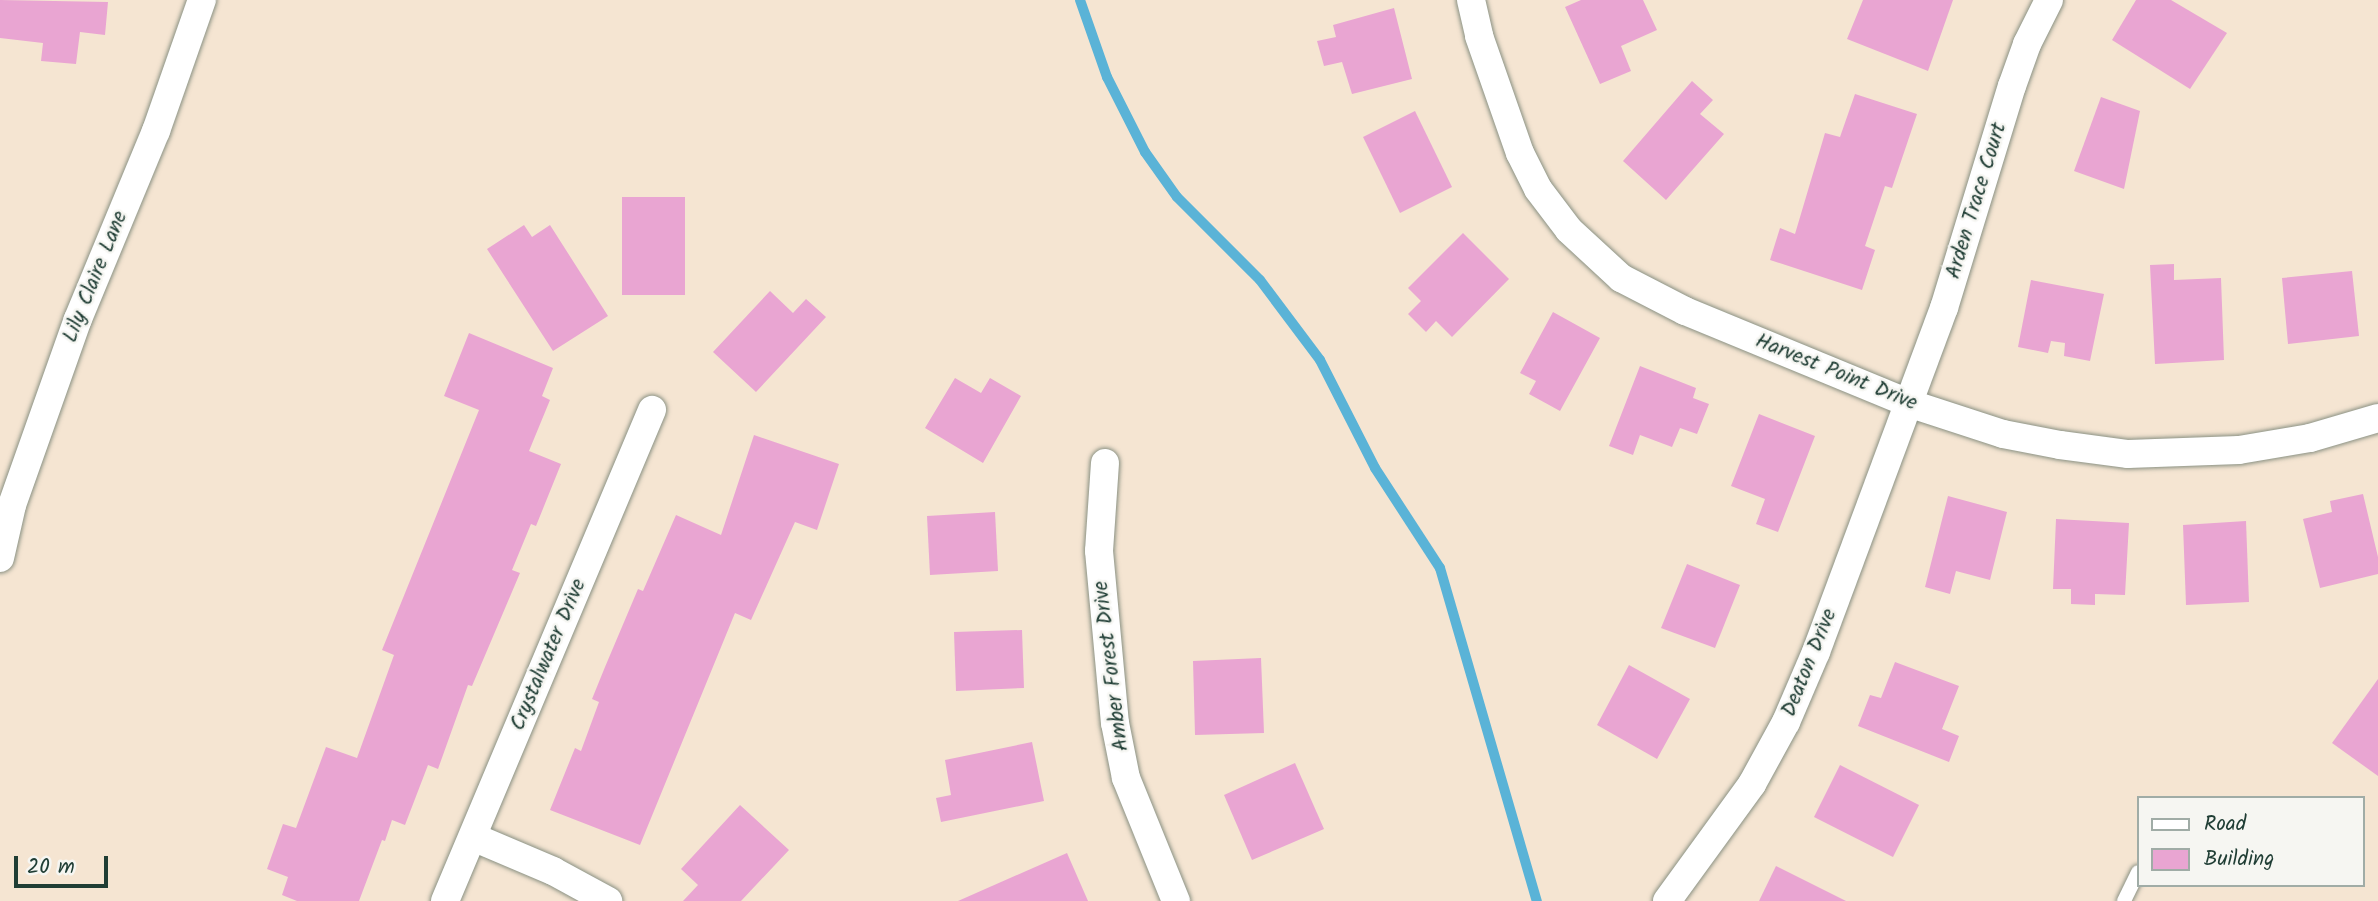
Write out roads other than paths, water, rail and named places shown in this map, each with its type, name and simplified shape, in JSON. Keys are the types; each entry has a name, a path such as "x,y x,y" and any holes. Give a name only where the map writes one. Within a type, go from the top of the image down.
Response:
{"street":[{"name":"Lily Claire Lane","path":"0,558 12,505 74,332 156,131 202,0"},
{"name":"Harvest Point Drive","path":"1471,0 1479,36 1520,153 1538,189 1569,230 1621,278 1685,312 1908,403 2003,434 2060,446 2128,454 2239,450 2310,438 2378,418"},
{"name":"Arden Trace Court","path":"1908,403 1944,308 2012,86 2027,44 2049,0"},
{"name":"Deaton Drive","path":"1667,901 1752,784 1786,722 1816,652 1908,403"},
{"name":"Crystalwater Drive","path":"445,901 652,410"},
{"name":"Amber Forest Drive","path":"1105,463 1099,551 1115,723 1126,778 1176,901"},
{"path":"473,837 553,871 608,901"}],"lane":[{"path":"2124,901 2136,876"}],"waterway":[{"path":"1080,0 1107,77 1145,152 1177,197 1260,280 1320,360 1375,468 1440,568 1537,901"}]}
